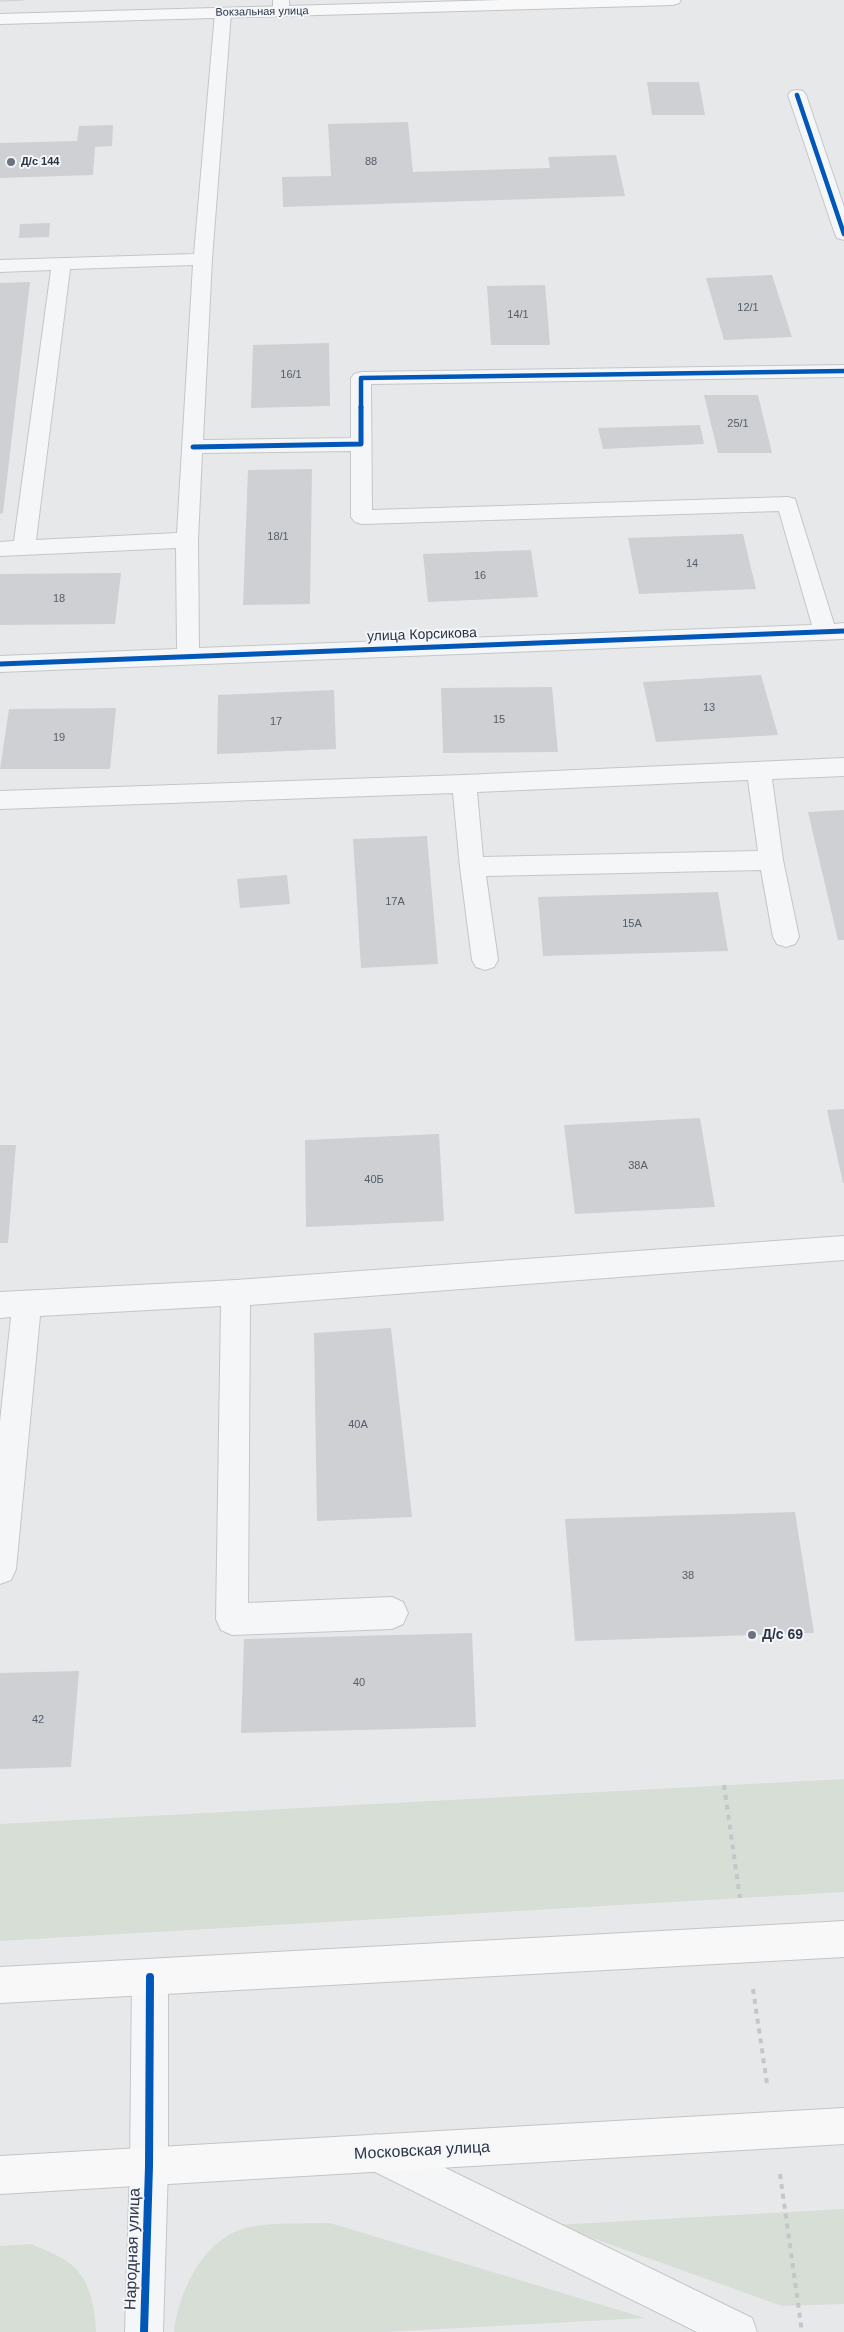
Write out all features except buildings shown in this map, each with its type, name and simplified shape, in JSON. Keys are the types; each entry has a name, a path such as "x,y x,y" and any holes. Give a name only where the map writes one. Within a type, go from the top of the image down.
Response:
{"main road":[{"name":"Вокзальная улица","path":"0,19 223,13 281,6 673,0"},
{"path":"0,1985 844,1939"},
{"name":"Московская улица","path":"0,2175 844,2126"}],"street":[{"path":"188,656 186,540 203,259 223,13"},
{"path":"798,95 844,234"},
{"path":"0,266 203,259"},
{"path":"24,548 61,264"},
{"path":"834,631 788,504 362,517 361,378 844,371"},
{"path":"193,447 360,444"},
{"path":"0,550 186,540"},
{"name":"улица Корсикова","path":"0,664 834,631"},
{"path":"0,800 464,784 844,767"},
{"path":"759,770 771,860 786,938"},
{"path":"464,784 472,867 485,960"},
{"path":"472,867 771,860"},
{"path":"0,1569 14,1304 236,1293 844,1248"},
{"path":"236,1293 232,1619 392,1613"},
{"name":"Народная улица","path":"144,2332 149,2166 150,1977"},
{"path":"376,2153 738,2332"}],"path":[{"path":"724,1785 802,2332"}],"shaded area":[{"path":"844,1779 844,1892 0,1941 0,1824"},
{"path":"844,2209 844,2304 782,2306 556,2225"},
{"path":"330,2223 645,2318 384,2332 174,2332 177,2316 188,2283 207,2253 219,2241 234,2232 259,2225"},
{"path":"32,2244 64,2259 82,2276 93,2303 96,2332 0,2332 0,2246"}],"tram line":[{"path":"0,1 24,0"}],"cycle path":[{"path":"797,95 844,234"},
{"path":"193,447 361,444 361,378 844,371"},
{"path":"0,664 844,631"},
{"path":"144,2332 149,2166 150,1977"}],"place":[{"name":"Д/с 144","path":"11,162"},
{"name":"Д/с 69","path":"752,1635"}]}
